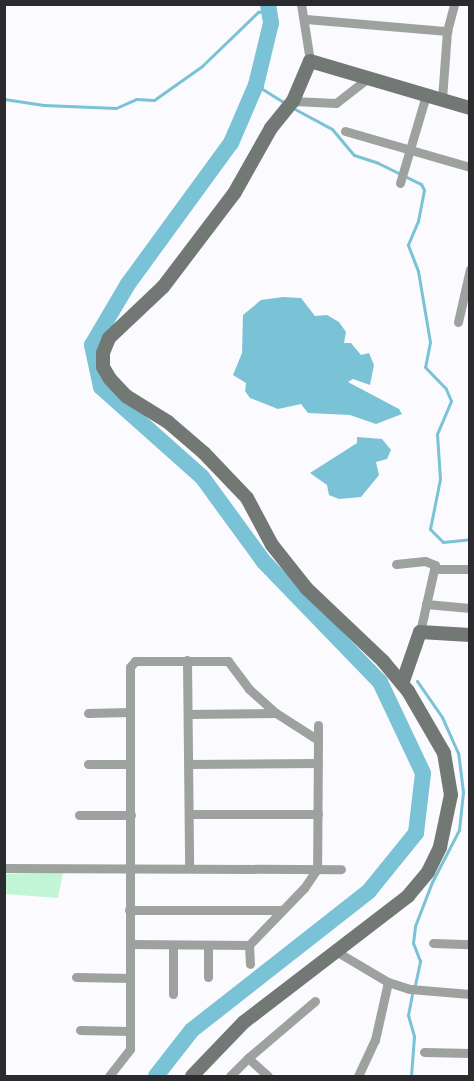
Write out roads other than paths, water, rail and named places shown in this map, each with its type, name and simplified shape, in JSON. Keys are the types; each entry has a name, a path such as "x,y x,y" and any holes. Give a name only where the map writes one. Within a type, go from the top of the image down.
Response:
{"street":[{"path":"195,1075 244,1022 339,952 408,896 428,872 447,821 451,795 444,753 402,684 383,661 307,590 272,546 248,498 168,422 126,396 103,367 103,353 110,339 163,287 218,217 290,104 310,61 306,19 302,4"},
{"path":"442,99 447,31 454,4"},
{"path":"306,19 447,31"},
{"path":"310,61 470,108"},
{"path":"290,104 336,103 366,79"},
{"path":"400,183 426,94"},
{"path":"345,131 470,167"},
{"path":"458,322 470,269"},
{"path":"396,564 434,562 420,632 402,684"},
{"path":"434,569 470,569"},
{"path":"426,604 470,608"},
{"path":"420,632 470,635"},
{"path":"187,660 189,867"},
{"path":"109,1077 130,1049 132,663 187,660 231,662 249,689 276,713 318,740"},
{"path":"88,712 130,712"},
{"path":"188,714 276,713"},
{"path":"250,964 249,945 317,869 318,725"},
{"path":"189,764 318,763"},
{"path":"88,764 130,764"},
{"path":"189,814 318,814"},
{"path":"79,815 131,815"},
{"path":"4,868 131,866 341,869"},
{"path":"129,910 282,910"},
{"path":"433,943 470,944"},
{"path":"130,944 249,945"},
{"path":"173,945 173,994"},
{"path":"208,945 208,976"},
{"path":"339,952 388,982 415,991 470,994"},
{"path":"76,977 130,978"},
{"path":"358,1077 375,1040 388,982"},
{"path":"230,1077 248,1058 315,1001"},
{"path":"80,1030 130,1031"},
{"path":"424,1052 470,1053"},
{"path":"248,1058 268,1077"}],"water":[{"path":"283,297 301,298 315,316 327,315 339,322 346,332 344,343 351,343 361,355 369,353 374,365 370,385 353,379 348,382 399,409 402,414 376,424 350,415 308,413 301,404 278,409 250,398 245,391 246,383 233,375 242,353 243,315 261,300"},
{"path":"357,437 382,439 391,450 387,459 376,462 379,475 361,497 339,499 329,495 327,485 310,473 357,443"}],"waterway":[{"path":"156,1076 192,1030 369,891 416,833 423,773 380,682 264,562 202,477 101,387 92,345 128,284 231,143 256,85 271,23 268,4"},
{"path":"4,99 44,105 116,108 136,99 154,100 202,66 258,12 269,10"},
{"path":"256,85 285,103"},
{"path":"293,108 332,129 354,155 378,163 421,184 424,190 418,221 408,245 418,271 430,342 425,367 446,389 451,401 437,434 440,479 430,529 443,542 470,539"},
{"path":"415,985 420,961 413,943 415,926 432,882 459,830 463,792 458,753 442,717 417,681"},
{"path":"411,1076 414,1036 408,1015 412,994"}]}
